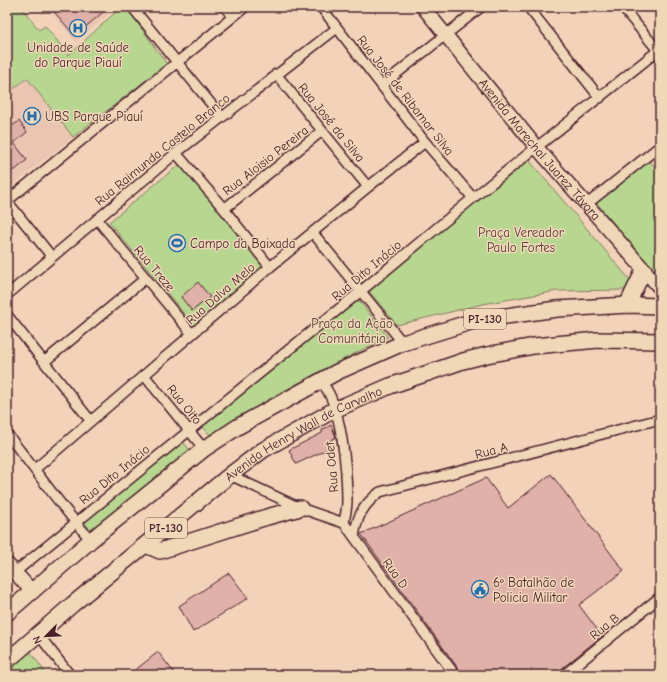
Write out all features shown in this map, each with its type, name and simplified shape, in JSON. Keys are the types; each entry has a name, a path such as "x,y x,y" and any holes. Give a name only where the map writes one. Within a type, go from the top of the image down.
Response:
{"main road":[{"path":"627,305 644,270"},
{"name":"PI-130","path":"7,613 33,592 91,540 204,449 239,426 337,372 403,343 477,320 557,309 627,305 660,306"},
{"name":"Avenida Henry Wall de Carvalho","path":"7,661 230,475 263,450 334,410 390,386 462,361 488,355 534,346 598,340 660,342"},
{"path":"146,544 160,551 300,508"}],"street":[{"path":"132,7 221,116"},
{"path":"225,7 232,16"},
{"path":"52,257 7,201 232,16 245,7"},
{"name":"Rua José de Ribamar Silva","path":"320,7 425,142 473,198"},
{"name":"Avenida Marechal Juarez Távora","path":"423,7 537,148 660,288"},
{"path":"382,85 481,7"},
{"path":"528,7 600,98"},
{"path":"622,7 659,51"},
{"name":"Rua Raimunda Castelo Branco","path":"7,295 221,116 337,28"},
{"name":"Rua Dito Inácio","path":"11,568 75,523 473,198 659,51"},
{"name":"Rua José da Silva","path":"276,74 368,187"},
{"name":"Rua Aloisio Pereira","path":"224,209 322,131"},
{"name":"Rua Dalva Melo","path":"35,469 90,420 270,267 425,142"},
{"path":"587,204 660,146"},
{"path":"176,153 224,209 270,267"},
{"name":"Rua Treze","path":"97,219 192,334"},
{"path":"313,233 403,343"},
{"path":"44,362 146,278"},
{"path":"7,315 90,420"},
{"name":"Rua Oito","path":"144,375 204,449"},
{"name":"Rua Odet","path":"321,382 332,399 341,432 347,502 344,523"},
{"name":"Rua A","path":"354,537 361,513 368,501 380,492 660,419"},
{"path":"7,434 75,523 91,540"},
{"path":"230,475 300,508 344,523"},
{"name":"Rua D","path":"344,523 455,675"},
{"path":"11,568 33,592"},
{"name":"Rua B","path":"564,675 660,597"},
{"path":"38,634 69,675"}],"shaded area":[{"name":"Unidade de Saúde do Parque Piauí","path":"35,7 117,7 76,42 48,9 41,15"},
{"name":"UBS Parque Piauí","path":"27,78 73,137 10,187 7,184 7,94"}],"green space":[{"path":"7,7 21,7 39,30 45,26 69,55 121,7 126,7 167,64 73,137 27,78 7,94"},
{"name":"Praça Vereador Paulo Fortes","path":"528,159 631,281 627,290 557,291 483,304 397,325 368,290"},
{"path":"648,159 660,173 660,278 595,201"},
{"path":"181,163 265,266 194,326 109,222"},
{"name":"Praça da Ação Comunitária","path":"357,298 388,337 298,384 232,422 211,436 202,426"},
{"path":"182,440 190,451 92,532 82,520"},
{"path":"27,647 47,675 7,675 7,666"}],"building":[{"name":"Unidade de Saúde do Parque Piauí","path":"50,7 109,7 75,36"},
{"path":"19,121 27,132 14,143 27,160 14,171 7,162 7,130"},
{"path":"198,282 210,297 192,311 181,297"},
{"path":"331,425 336,437 328,442 330,448 296,464 289,450 322,433 322,430"},
{"name":"6º Batalhão de Policia Militar","path":"551,474 624,571 579,605 602,636 560,670 558,675 461,675 460,671 361,534 486,478 508,508"},
{"path":"229,573 248,598 193,632 179,606"},
{"path":"158,652 176,675 129,675"}],"place":[{"name":"Unidade de Saúde do Parque Piauí","path":"78,28"},
{"name":"UBS Parque Piauí","path":"32,116"},
{"name":"Campo da Baixada","path":"177,243"},
{"name":"6º Batalhão de Policia Militar","path":"480,589"}]}
